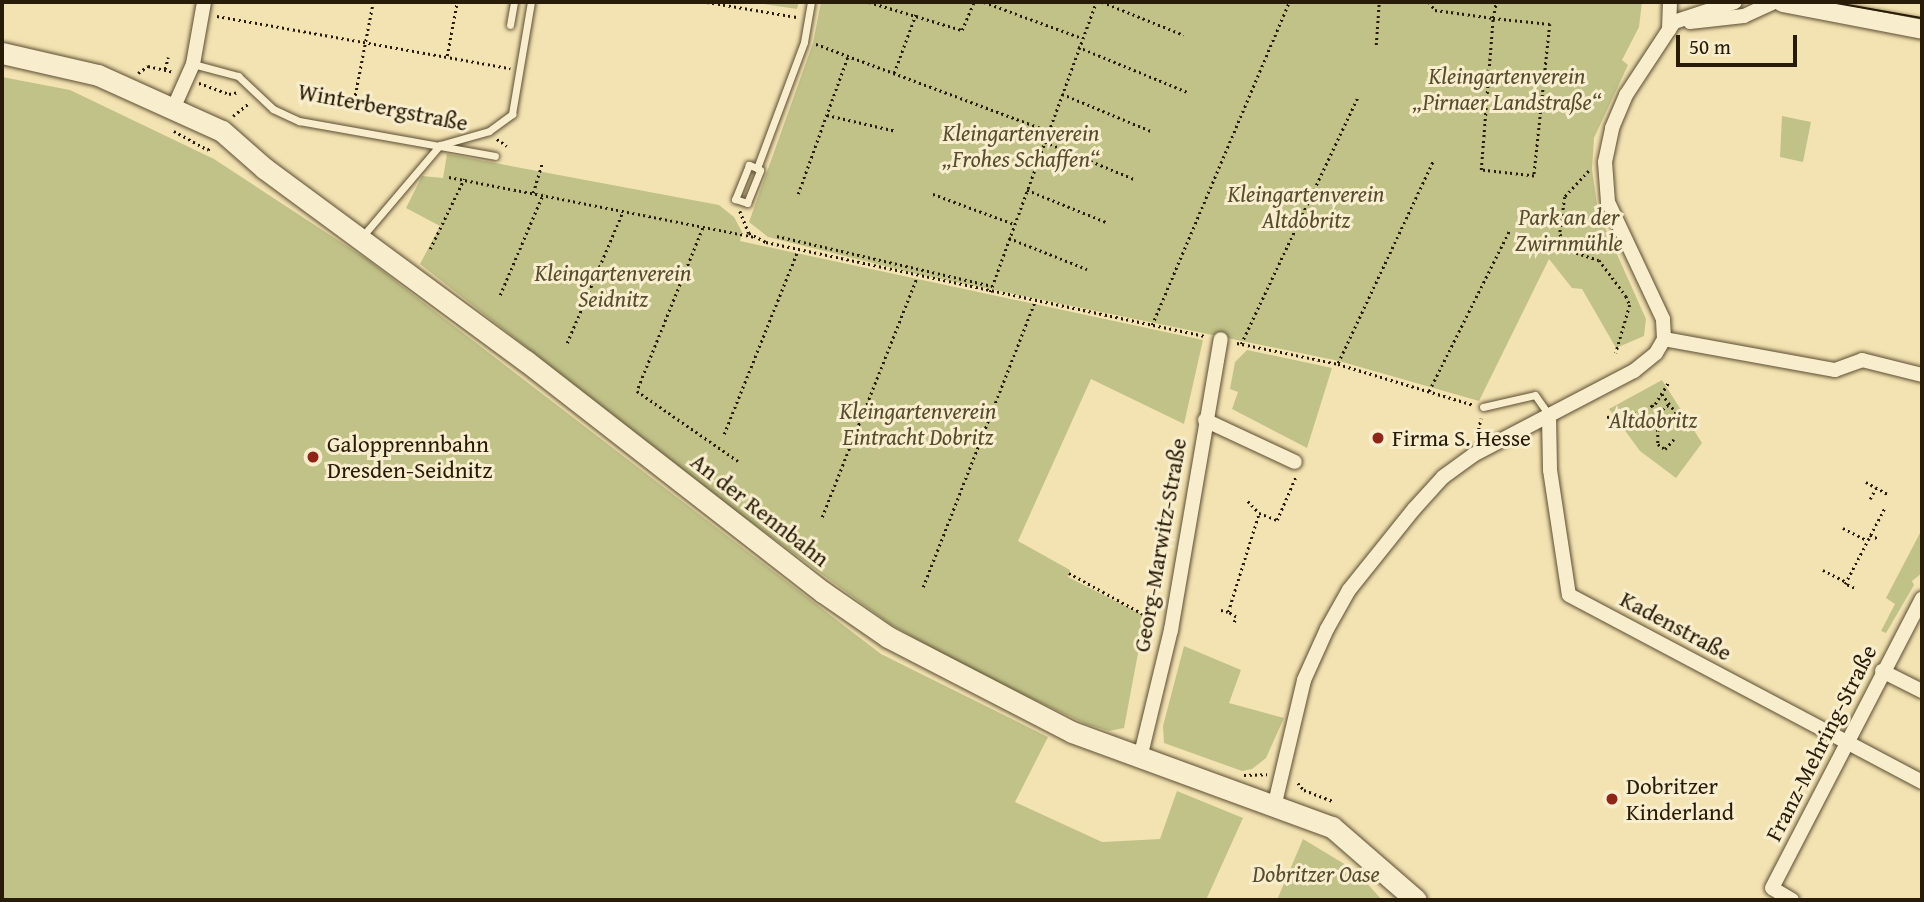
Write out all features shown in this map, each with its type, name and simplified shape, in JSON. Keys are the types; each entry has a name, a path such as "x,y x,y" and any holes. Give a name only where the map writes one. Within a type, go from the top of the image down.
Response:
{"main road":[{"path":"2,53 87,72 176,118"},
{"name":"An der Rennbahn","path":"176,118 218,137 264,168 888,637 1072,732 1275,803 1332,827 1416,900"}],"street":[{"path":"1670,2 1670,30"},
{"path":"1275,803 1304,680 1349,590 1443,477 1483,449 1634,371 1656,353 1664,339 1663,319 1608,202 1605,163 1626,94 1674,22 1693,13 1735,2"},
{"path":"1670,30 1688,23 1744,16 1774,2"},
{"path":"1782,2 1813,5 1922,29"},
{"path":"176,118 193,64 203,7"},
{"name":"Georg-Marwitz-Straße","path":"1140,758 1171,630 1221,339"},
{"path":"1664,339 1835,370 1862,360 1922,375"},
{"name":"Kadenstraße","path":"1549,416 1550,470 1569,595 1922,782"},
{"path":"1205,420 1295,462"},
{"name":"Franz-Mehring-Straße","path":"1792,900 1772,888 1882,671 1922,600"},
{"path":"1882,671 1922,691"}],"lane":[{"path":"510,26 514,2"},
{"path":"360,239 440,145 489,131 512,114 531,2"},
{"path":"757,168 804,42 811,2"},
{"name":"Winterbergstraße","path":"193,64 239,76 257,95 299,121 495,156"},
{"path":"748,165 757,168 760,170 747,203 740,201 735,199 748,165"},
{"path":"1483,407 1535,396 1549,416"}],"path":[{"path":"353,106 373,2"},
{"path":"447,56 457,2"},
{"path":"708,2 808,18"},
{"path":"869,2 962,30 974,2"},
{"path":"985,2 1082,38"},
{"path":"990,292 1096,2"},
{"path":"1102,2 1184,35"},
{"path":"1152,325 1289,2"},
{"path":"1376,45 1379,2"},
{"path":"1429,2 1435,10 1493,18 1550,23 1534,176 1480,170 1493,18 1496,2"},
{"path":"203,7 510,68"},
{"path":"894,73 916,14"},
{"path":"804,42 1049,131"},
{"path":"1079,47 1187,92"},
{"path":"798,194 848,56"},
{"path":"165,68 168,57"},
{"path":"1062,94 1151,131"},
{"path":"176,118 208,150 257,95"},
{"path":"1241,344 1358,97"},
{"path":"827,115 896,131"},
{"path":"1045,142 1134,179"},
{"path":"1338,364 1433,160"},
{"path":"533,193 542,163"},
{"path":"1595,167 1570,188 1561,210 1560,234 1571,251 1599,260 1626,296 1630,305 1616,353"},
{"path":"449,177 754,237 798,250 917,277 1338,364 1483,407 1477,434 1483,449"},
{"path":"430,248 464,179"},
{"path":"1027,190 1106,222"},
{"path":"500,295 543,194"},
{"path":"933,194 1014,224"},
{"path":"740,201 741,219 754,237"},
{"path":"567,343 623,211"},
{"path":"702,228 637,391 738,461"},
{"path":"1429,391 1509,231"},
{"path":"777,236 992,286"},
{"path":"1009,238 1087,269"},
{"path":"724,435 798,250"},
{"path":"822,517 917,277"},
{"path":"1626,296 1632,293"},
{"path":"923,587 1035,301"},
{"path":"1630,305 1637,302"},
{"path":"1607,417 1641,412 1652,405 1669,382"},
{"path":"1662,394 1684,422 1695,419"},
{"path":"1658,413 1670,403"},
{"path":"1652,405 1658,413 1658,444 1665,449 1674,439"},
{"path":"1248,501 1259,513 1277,520 1296,480 1295,462"},
{"path":"1866,482 1888,494"},
{"path":"1870,499 1876,488"},
{"path":"1846,581 1885,507"},
{"path":"1228,612 1259,513"},
{"path":"1843,528 1867,540"},
{"path":"1870,535 1879,540"},
{"path":"1823,570 1854,588"},
{"path":"1069,573 1171,630"},
{"path":"1221,610 1236,617 1234,622"},
{"path":"1239,775 1258,771 1298,783 1332,802"},
{"path":"1297,775 1298,783"}],"green space":[{"path":"750,2 799,2 797,9"},
{"path":"821,2 1642,2 1639,27 1622,60 1628,65 1594,138 1592,169 1598,212 1646,319 1644,336 1616,348 1582,289 1572,288 1549,259 1479,401 1339,361 917,274 768,237 749,222 813,43"},
{"name":"Galopprennbahn Dresden-Seidnitz","path":"2,77 70,90 214,159 368,260 881,654 1048,737 1015,802 1102,842 1160,839 1177,791 1243,818 1206,900 2,900"},
{"path":"1782,116 1811,122 1803,162 1780,157"},
{"path":"447,154 719,205 734,217 742,232 740,241 1203,340 1184,424 1091,379 1018,541 1070,570 1068,577 1145,616 1124,728 1109,731 1086,724 973,671 890,624 740,514 420,264 440,226 406,208 422,176 443,178"},
{"path":"1247,350 1332,368 1307,448 1232,409 1238,392 1230,389 1235,362"},
{"name":"Altdobritz","path":"1662,380 1702,443 1676,478 1640,451 1609,409"},
{"path":"1920,533 1922,573 1912,581 1914,585 1886,633 1881,631 1895,604 1886,598"},
{"path":"1184,646 1241,670 1229,703 1284,718 1266,758 1252,769 1242,771 1164,743 1163,726"},
{"name":"Dobritzer Oase","path":"1303,839 1356,871 1382,900 1277,900"}],"tram line":[{"path":"1830,2 1922,18"}],"place":[{"name":"Firma S. Hesse","path":"1378,438"},
{"name":"Galopprennbahn Dresden-Seidnitz","path":"313,457"},
{"name":"Dobritzer Kinderland","path":"1612,799"}],"park label":[{"name":"Kleingartenverein „Pirnaer Landstraße“","path":"1507,89"},
{"name":"Kleingartenverein „Frohes Schaffen“","path":"1021,146"},
{"name":"Kleingartenverein Altdobritz","path":"1306,207"},
{"name":"Park an der Zwirnmühle","path":"1569,230"},
{"name":"Kleingartenverein Seidnitz","path":"613,286"},
{"name":"Kleingartenverein Eintracht Dobritz","path":"918,424"}]}
